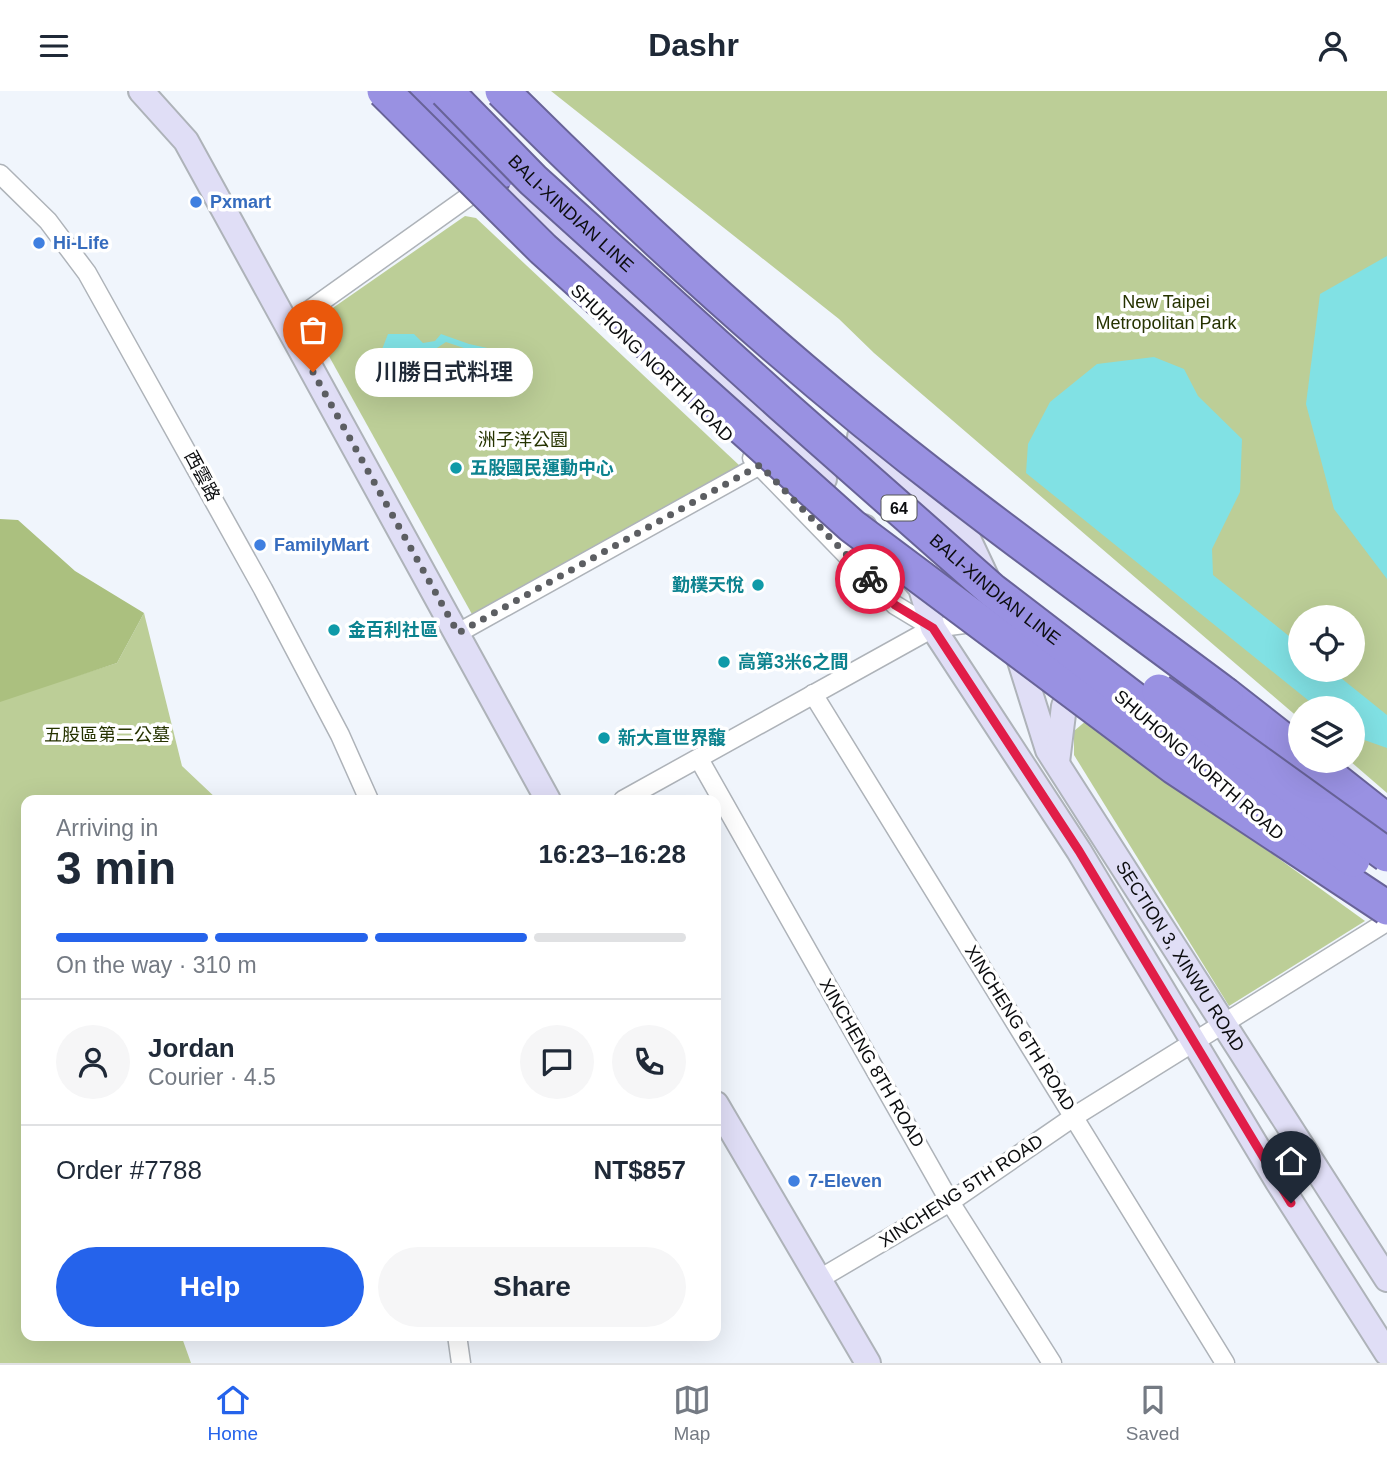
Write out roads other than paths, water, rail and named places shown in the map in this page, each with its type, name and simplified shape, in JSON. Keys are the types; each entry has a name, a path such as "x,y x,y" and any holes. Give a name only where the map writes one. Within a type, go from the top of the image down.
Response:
{"highway":[{"path":"384,91 543,249 852,526 1174,767 1386,919"},
{"path":"417,91 502,171"},
{"name":"BALI-XINDIAN LINE","path":"446,91 543,189 780,404 993,591 1190,742 1387,884"},
{"name":"BALI-XINDIAN LINE","path":"468,91 551,176 933,514 1123,665 1387,855"},
{"path":"502,91 589,178 768,340 952,491 1288,744"},
{"path":"519,91 536,109 569,168"},
{"path":"1326,773 1387,821"}],"street":[{"path":"141,91 186,141 545,795"},
{"name":"SHUHONG NORTH ROAD","path":"375,91 677,391 760,465 895,605 933,628 1006,618 1044,624 1108,686 1386,919"},
{"name":"SHUHONG NORTH ROAD","path":"425,91 502,171 862,516 921,588 933,628"},
{"path":"489,91 569,168 965,532 1006,618"},
{"name":"西雲路","path":"0,174 48,221 87,273 263,589 340,735 367,795"},
{"path":"287,326 475,192"},
{"path":"458,633 760,465"},
{"path":"862,516 874,583"},
{"name":"SECTION 3, XINWU ROAD","path":"1006,618 1048,750 1387,1279"},
{"path":"632,795 933,628"},
{"name":"SECTION 3, XINWU ROAD","path":"933,628 1079,851 1387,1353"},
{"path":"1057,762 1065,706 1079,690 1108,686"},
{"name":"XINCHENG 6TH ROAD","path":"813,694 1225,1363"},
{"name":"XINCHENG 8TH ROAD","path":"699,759 719,795"},
{"name":"XINCHENG 8TH ROAD","path":"721,798 950,1202 1052,1363"},
{"name":"XINCHENG 5TH ROAD","path":"821,1278 950,1202 1075,1116 1224,1025 1386,919"},
{"path":"721,1112 821,1278 868,1363"},
{"path":"458,1341 460,1363"}],"water":[{"path":"1387,256 1387,579 1334,509 1306,404 1320,294"},
{"path":"388,334 414,334 423,343 435,341 441,334 492,349 484,363 489,375 497,382 519,391 514,395 477,376 467,349 446,342 426,355 412,354 403,362 391,360 381,352"},
{"path":"1154,357 1184,369 1198,396 1242,439 1240,492 1212,549 1213,575 1288,635 1288,682 1346,682 1363,696 1303,696 1026,473 1028,444 1050,402 1097,364"},
{"path":"1365,697 1387,715 1387,748 1365,740"}],"place":[{"name":"Pxmart","path":"196,202"},
{"name":"Hi-Life","path":"39,243"},
{"name":"川勝日式料理","path":"313,372"},
{"name":"五股國民運動中心","path":"456,468"},
{"name":"FamilyMart","path":"260,545"},
{"name":"勤樸天悅","path":"758,585"},
{"name":"金百利社區","path":"334,630"},
{"name":"高第3米6之間","path":"724,662"},
{"name":"新大直世界馥","path":"604,738"},
{"name":"7-Eleven","path":"794,1181"}],"park label":[{"name":"New Taipei Metropolitan Park","path":"1166,312"},
{"name":"洲子洋公園","path":"523,440"},
{"name":"五股區第二公墓","path":"107,735"}]}
